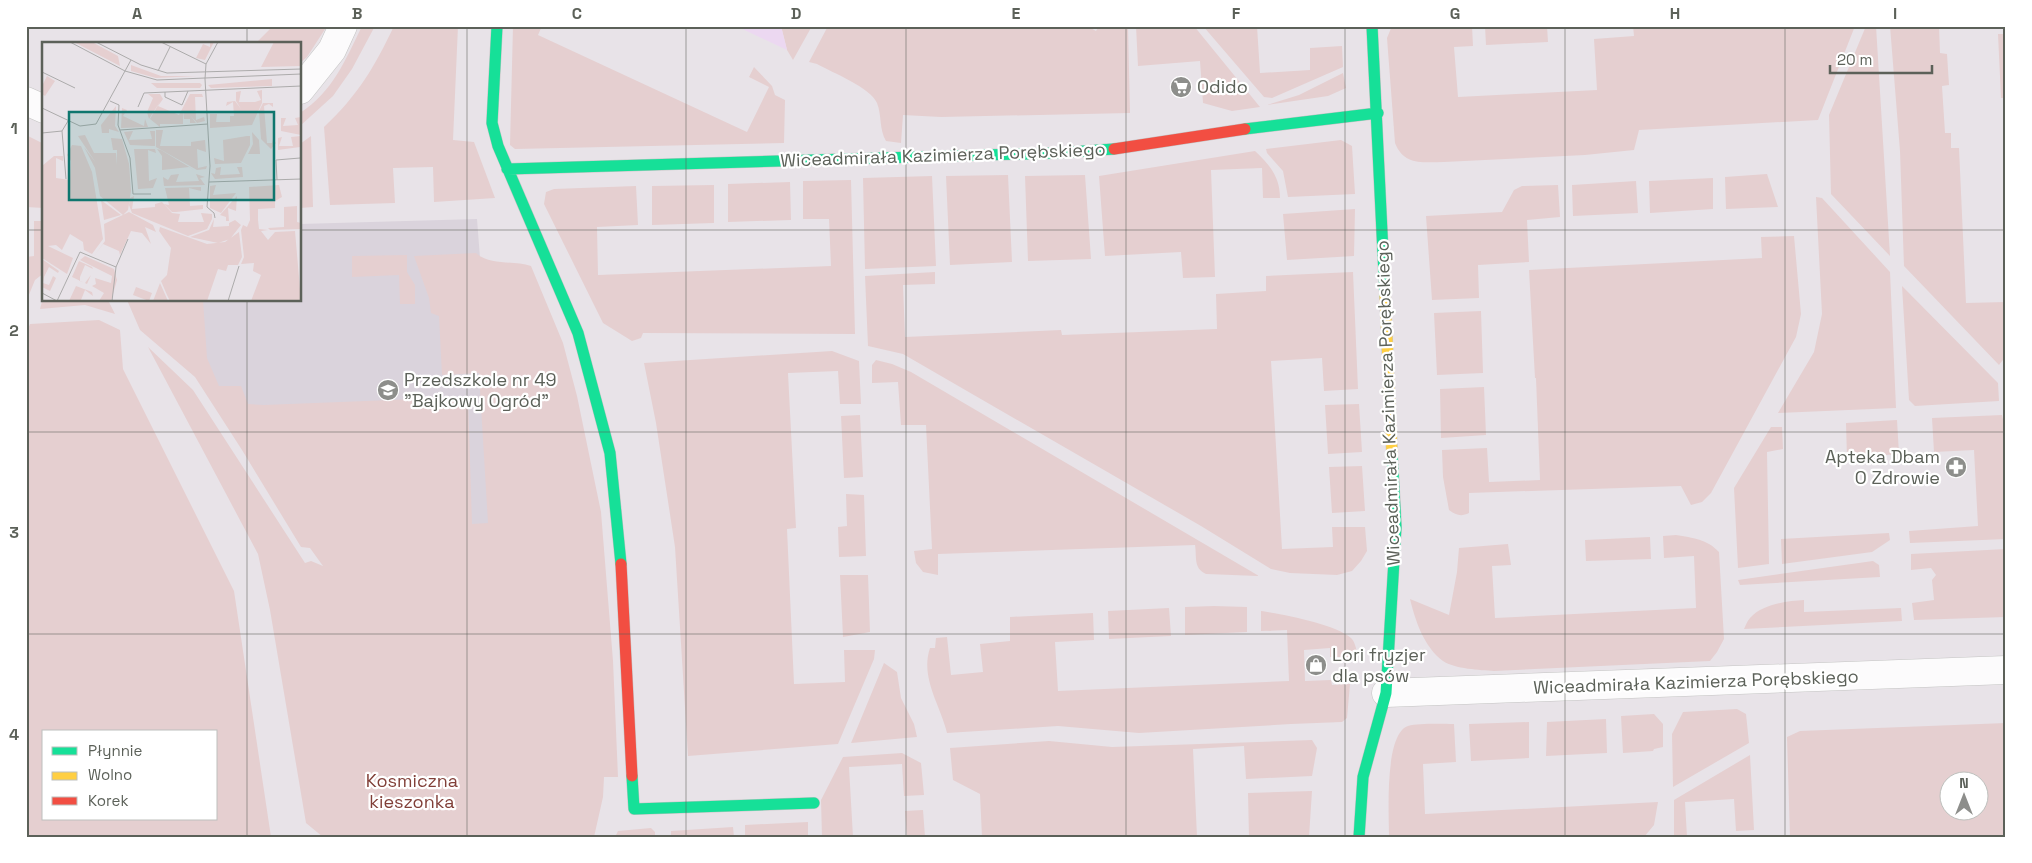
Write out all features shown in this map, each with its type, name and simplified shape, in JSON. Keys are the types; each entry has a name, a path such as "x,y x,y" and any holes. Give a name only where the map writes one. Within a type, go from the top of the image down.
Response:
{"street":[{"path":"301,89 332,50 344,26"},
{"path":"496,26 492,123 498,146 578,333 610,453 620,548 634,808 814,803"},
{"name":"Wiceadmirała Kazimierza Porębskiego","path":"1359,837 1363,777 1386,693 1396,527 1378,113 1372,26"},
{"path":"26,101 42,108"},
{"name":"Wiceadmirała Kazimierza Porębskiego","path":"507,169 1074,152 1114,149 1196,138 1268,125 1378,113"},
{"name":"Wiceadmirała Kazimierza Porębskiego","path":"1386,693 2006,670"}],"shaded area":[{"name":"Przedszkole nr 49 \"Bajkowy Ogród\"","path":"477,219 481,271 592,535 310,548 170,301 301,301 301,224"}],"green space":[{"path":"273,26 327,26 307,57 301,62 301,42 257,42"},
{"path":"362,26 375,26 352,69 333,96 301,125 301,112 321,96 344,63"},
{"path":"394,26 458,26 453,140 474,142 495,198 434,202 433,167 393,168 395,203 330,205 324,127 356,92"},
{"path":"513,26 542,26 538,35 747,132 769,87 749,77 754,67 772,86 775,95 785,100 784,143 515,149 510,145"},
{"path":"781,26 812,26 793,60 787,50"},
{"path":"828,26 1087,26 1096,31 1099,26 1128,26 1130,113 941,117 903,115 901,143 886,141 882,132 879,108 873,97 850,81 817,64 809,62"},
{"path":"1136,26 1194,26 1260,107 1232,111 1203,103 1200,61 1138,66"},
{"path":"1203,26 1257,26 1260,73 1310,70 1310,48 1342,46 1343,67 1272,98 1264,97"},
{"path":"1392,26 1472,26 1473,46 1454,47 1458,97 1597,90 1594,39 1634,36 1633,26 1855,26 1818,120 1639,130 1634,150 1585,155 1422,162 1404,156 1395,143 1387,38"},
{"path":"1485,26 1547,26 1548,42 1486,45"},
{"path":"1866,26 1876,26 1890,256 1831,194 1829,115"},
{"path":"1890,26 1939,26 1940,53 1947,54 1949,85 1942,86 1945,133 1951,133 1951,148 1959,148 1966,303 2006,302 2006,356 1999,365 1904,266 1900,151"},
{"path":"1998,34 2006,34 2006,98 2001,98"},
{"path":"1343,73 1346,88 1328,96 1267,105 1299,95"},
{"path":"26,135 42,143 42,208 26,207"},
{"path":"311,136 313,207 301,208 301,143"},
{"path":"1341,140 1352,146 1355,194 1288,197 1283,171 1267,153 1266,149"},
{"path":"1255,151 1273,172 1280,191 1280,198 1263,198 1262,168 1211,170 1215,277 1183,278 1181,252 1105,256 1099,176"},
{"path":"1767,174 1778,207 1726,209 1725,177"},
{"path":"1008,175 1012,262 950,265 946,176"},
{"path":"1085,175 1091,259 1028,261 1025,176"},
{"path":"932,176 936,266 865,269 863,178"},
{"path":"1713,178 1713,209 1650,213 1649,181"},
{"path":"851,180 855,334 643,333 641,338 632,341 603,323 544,204 546,192 554,189 636,186 638,225 597,227 598,275 831,266 829,219 803,219 803,181"},
{"path":"1636,181 1638,213 1573,216 1572,185"},
{"path":"790,182 791,220 728,222 728,184"},
{"path":"714,185 714,223 652,225 652,186"},
{"path":"1558,185 1560,217 1527,220 1529,262 1478,265 1479,298 1432,300 1426,216 1502,212 1514,190 1522,186"},
{"path":"1816,197 1822,198 1890,272 1896,408 1778,413 1814,352 1822,314"},
{"path":"1355,209 1354,256 1287,260 1283,214"},
{"path":"34,221 42,221 42,275 35,280 26,302 26,257 34,256"},
{"path":"1794,236 1801,314 1796,337 1711,493 1702,502 1691,505 1681,486 1469,493 1469,513 1459,515 1449,510 1443,477 1442,450 1487,448 1489,482 1540,480 1529,270 1762,258 1761,237"},
{"name":"Kosmiczna kieszonka","path":"476,253 488,260 531,266 563,343 577,396 601,512 613,661 618,777 604,777 603,797 594,837 323,837 306,823 270,610 258,554 148,347 193,390 305,563 311,561 323,566 310,548 301,547 195,377 140,330 127,301 203,301 207,358 219,386 241,386 248,404 264,405 468,397 472,524 488,523 479,373 442,375 439,316 431,313 429,298 414,256"},
{"path":"407,255 407,272 415,285 415,304 400,304 399,275 352,277 352,256"},
{"path":"935,272 935,284 903,285 905,337 1061,330 1062,335 1217,329 1216,294 1266,291 1266,276 1353,272 1358,389 1324,391 1322,358 1271,361 1282,549 1333,547 1332,527 1365,527 1367,551 1361,561 1352,571 1337,575 1290,573 1271,569 1201,526 903,354 868,346 865,276"},
{"path":"1902,286 1998,383 1999,401 1915,406 1909,400"},
{"path":"42,301 108,301 115,314 85,305 40,309"},
{"path":"1481,311 1483,373 1437,375 1434,313"},
{"path":"99,320 120,330 123,369 234,591 271,837 26,837 26,334 30,324"},
{"path":"832,351 859,361 861,404 840,404 838,371 788,373 796,528 787,529 794,684 845,682 844,650 875,650 874,659 838,744 688,756 675,547 656,423 644,363"},
{"path":"876,360 911,372 1259,576 1206,574 1197,565 1195,545 938,554 938,575 923,572 916,563 914,551 932,549 926,425 901,425 898,382 872,383 872,365"},
{"path":"1484,387 1486,435 1441,438 1440,389"},
{"path":"1359,404 1362,452 1328,454 1325,405"},
{"path":"860,415 863,477 844,478 841,416"},
{"path":"2002,415 2006,433 2006,539 1910,543 1909,531 1978,526 1974,450 1934,452 1932,418"},
{"path":"1897,420 1899,454 1847,458 1846,423"},
{"path":"1771,427 1782,427 1783,449 1767,452 1769,564 1738,568 1734,488"},
{"path":"1362,466 1365,511 1332,513 1329,467"},
{"path":"846,494 864,495 866,556 839,557 838,527 847,526"},
{"path":"1889,533 1890,540 1872,552 1782,564 1781,539"},
{"path":"1676,535 1705,542 1719,552 1724,639 1710,661 1494,671 1475,670 1448,664 1436,655 1421,633 1412,607 1410,599 1449,615 1457,572 1459,548 1508,544 1511,565 1492,566 1495,618 1696,608 1694,556 1664,558 1663,536"},
{"path":"1650,537 1651,559 1586,561 1585,540"},
{"path":"2006,549 2006,617 1914,620 1912,603 1934,600 1932,580 1936,575 1931,568 1911,570 1911,554"},
{"path":"1873,561 1879,565 1880,577 1740,585 1738,580"},
{"path":"840,575 868,575 870,632 843,637"},
{"path":"1804,600 1804,612 1901,608 1902,621 1744,629 1749,619 1761,609 1783,602"},
{"path":"1185,607 1247,607 1247,632 1185,635"},
{"path":"1169,608 1171,636 1109,639 1108,611"},
{"path":"1261,611 1321,624 1334,628 1351,638 1357,653 1353,657 1330,657 1330,648 1304,650 1305,681 1331,680 1332,685 1350,684 1347,718 1342,722 1139,733 1058,726 947,733 932,691 927,670 930,648 935,648 936,638 947,637 951,675 983,672 980,644 1010,641 1010,617 1093,613 1094,640 1055,642 1058,691 1289,681 1287,630 1261,631"},
{"path":"884,663 897,672 901,698 914,724 917,737 851,743"},
{"path":"1737,709 1746,714 1749,743 1673,787 1672,734 1683,712"},
{"path":"1654,714 1663,724 1663,747 1653,751 1623,753 1621,716"},
{"path":"1606,719 1607,753 1546,756 1547,722"},
{"path":"1529,722 1529,758 1471,761 1469,724"},
{"path":"2006,723 2006,837 1790,837 1787,737 1800,731"},
{"path":"1454,724 1456,762 1423,764 1425,814 1658,802 1654,825 1644,837 1389,837 1391,759 1400,732 1413,725"},
{"path":"1312,740 1317,748 1312,776 1246,779 1244,746 1193,749 1197,837 982,837 980,794 953,780 950,748 1049,741 1112,747"},
{"path":"902,753 921,763 924,795 904,796 902,764 849,767 853,837 822,837 821,800 843,757"},
{"path":"1750,755 1754,830 1736,831 1734,799 1685,802 1687,837 1674,837 1674,800"},
{"path":"1312,791 1309,837 1249,837 1248,793"},
{"path":"923,810 925,837 907,837 905,811"},
{"path":"808,822 808,837 745,837 745,825"},
{"path":"733,827 734,837 671,837 671,831"},
{"path":"651,828 655,832 655,837 615,837 618,831"}],"sand":[{"path":"736,26 781,26 787,50"}],"traffic: fast":[{"path":"497,26 492,123 498,146 578,333 610,453 621,564"},
{"path":"1372,26 1385,295"},
{"path":"1245,129 1378,113"},
{"path":"507,169 1055,153 1114,149"},
{"path":"1359,837 1363,777 1386,693 1396,527 1392,453"},
{"path":"632,776 634,809 814,803"}],"traffic: slow":[{"path":"1385,295 1392,453"}],"traffic: jam":[{"path":"1114,149 1245,129"},
{"path":"621,564 632,776"}],"place":[{"name":"Odido","path":"1181,87"},
{"name":"Przedszkole nr 49 \"Bajkowy Ogród\"","path":"388,390"},
{"name":"Apteka Dbam O Zdrowie","path":"1956,467"},
{"name":"Lori fryzjer dla psów","path":"1316,665"}]}
